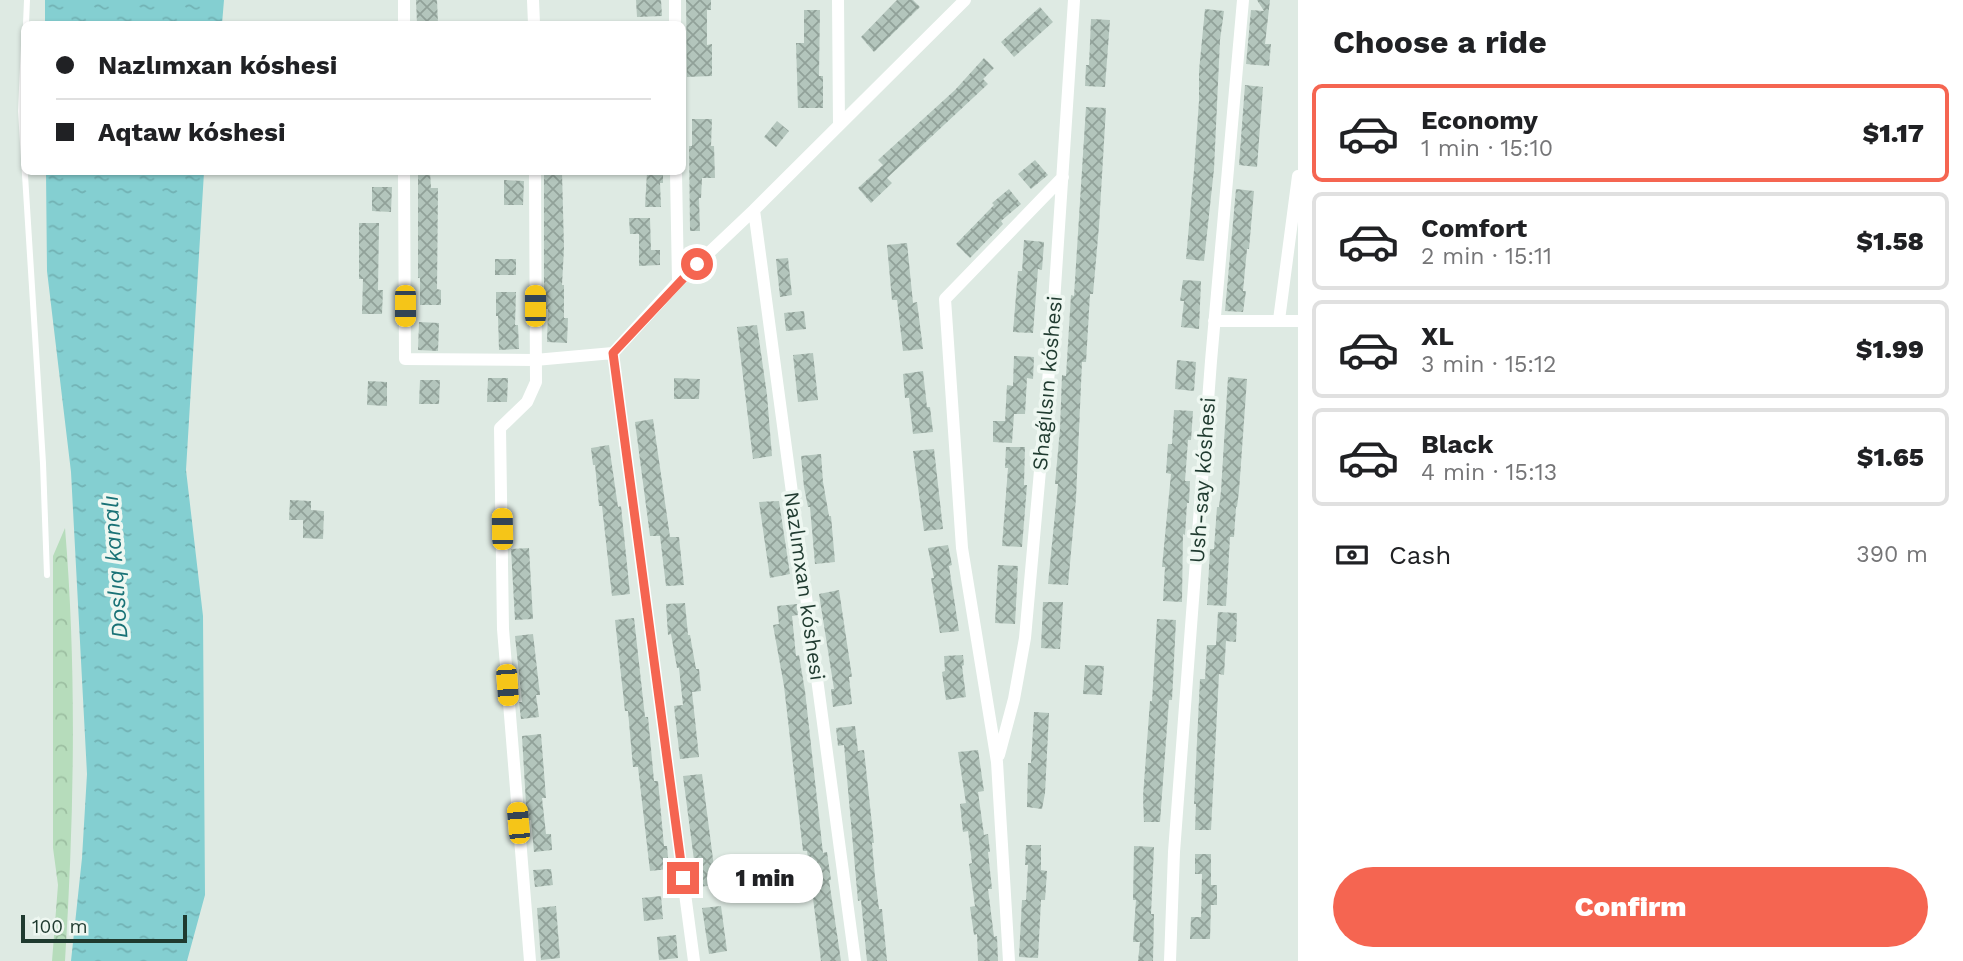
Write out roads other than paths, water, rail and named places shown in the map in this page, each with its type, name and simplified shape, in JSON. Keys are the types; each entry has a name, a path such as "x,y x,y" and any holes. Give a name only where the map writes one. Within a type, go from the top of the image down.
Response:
{"street":[{"path":"404,0 404,21"},
{"path":"533,0 534,21"},
{"path":"675,0 675,21"},
{"path":"838,0 839,125"},
{"path":"404,175 405,359 535,360 613,353 678,282 965,0"},
{"name":"Shaǵılsın kóshesi","path":"997,762 1025,638 1051,348 1074,0"},
{"name":"Ush-say kóshesi","path":"1170,961 1174,852 1214,321 1243,0"},
{"path":"530,961 503,629 500,428 527,402 536,382 535,175"},
{"path":"677,175 678,282"},
{"path":"1279,320 1298,176"},
{"name":"Shaǵılsın kóshesi","path":"1009,961 997,762 962,548 945,299 1063,177"},
{"name":"Nazlımxan kóshesi","path":"754,210 855,961"},
{"path":"1214,321 1298,321"},
{"path":"613,353 694,961"}],"lane":[{"path":"26,21 27,0"},
{"path":"25,175 43,463 47,575"}],"water":[{"path":"45,0 224,0 222,21 45,21"},
{"name":"Doslıq kanalı","path":"46,175 204,175 186,470 203,616 205,895 187,961 71,961 82,858 87,774 71,472 47,271"}]}
